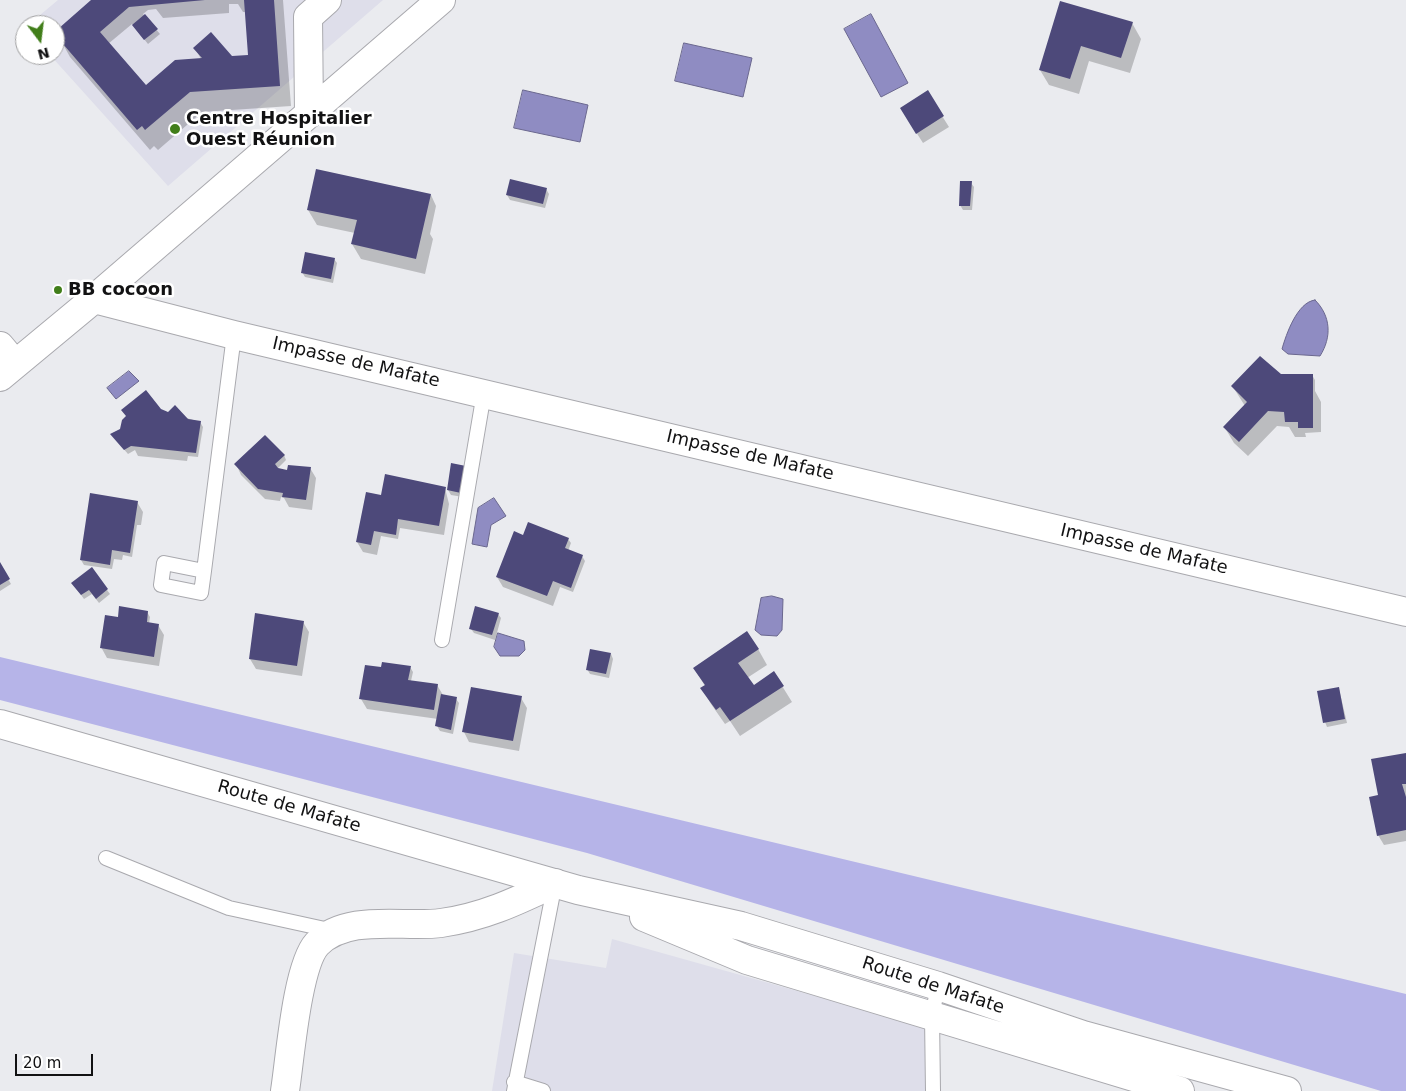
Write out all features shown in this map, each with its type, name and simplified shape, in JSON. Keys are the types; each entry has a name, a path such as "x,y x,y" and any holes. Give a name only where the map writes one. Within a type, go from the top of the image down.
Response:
{"street":[{"path":"309,114 308,17 327,0"},
{"path":"5,362 94,299 442,0"},
{"name":"Impasse de Mafate","path":"94,299 234,335 1406,612"},
{"name":"Route de Mafate","path":"0,724 566,886 741,926 938,986 1083,1035 1287,1091"},
{"path":"285,1091 301,977 316,945 335,931 358,926 441,923 495,911 566,886"},
{"name":"Route de Mafate","path":"566,886 747,960 1180,1091"}],"lane":[{"path":"204,572 234,335"},
{"path":"442,640 484,393"},
{"path":"106,858 229,908 335,931"},
{"path":"544,1091 514,1086 566,886"},
{"path":"934,1091 932,1016 938,986"}],"shaded area":[{"name":"Centre Hospitalier Ouest Réunion","path":"58,0 383,0 168,186 59,65 65,65 65,15 40,15"},
{"path":"871,14 908,83 881,97 844,29"},
{"path":"684,43 752,58 743,97 675,81"},
{"path":"523,90 588,105 580,142 514,128"},
{"path":"1315,300 1327,320 1328,334 1324,349 1320,356 1288,354 1282,349 1293,320 1303,307"},
{"path":"129,371 139,381 116,399 107,388"},
{"path":"494,498 506,516 491,525 487,547 472,544 478,508"},
{"path":"772,596 783,599 782,630 777,636 761,635 755,630 761,598"},
{"path":"498,633 524,641 525,650 519,656 500,656 494,647"},
{"path":"0,657 1406,994 1406,1091 1381,1091 587,853 0,700"},
{"path":"612,939 940,1031 926,1091 492,1091 514,953 606,968"}],"building":[{"path":"91,0 205,0 129,7 100,32 146,85 175,60 202,58 193,48 211,32 232,56 248,55 244,0 274,0 280,86 190,92 145,130 142,126 137,130 65,46 65,23"},
{"path":"1060,1 1133,22 1121,58 1081,46 1070,79 1039,70"},
{"path":"145,14 158,29 144,40 132,25"},
{"path":"928,90 944,116 916,134 900,108"},
{"path":"316,169 431,194 416,259 351,244 357,220 307,210"},
{"path":"510,179 547,188 543,204 506,195"},
{"path":"960,181 972,181 970,206 959,206"},
{"path":"305,252 335,258 331,279 301,273"},
{"path":"1260,356 1281,374 1313,374 1313,428 1298,428 1298,422 1285,422 1284,412 1268,411 1239,442 1223,427 1247,402 1231,386"},
{"path":"146,390 161,409 168,412 175,405 188,419 201,421 196,453 131,446 124,450 110,434 120,429 122,420 126,416 121,410"},
{"path":"265,435 285,455 275,464 278,468 287,470 288,465 311,467 306,500 282,497 283,493 258,489 234,464"},
{"path":"451,463 466,466 461,493 447,490"},
{"path":"385,474 446,487 439,526 398,519 396,535 374,531 371,545 356,542 366,492 381,495"},
{"path":"90,493 138,501 130,553 112,550 110,565 80,560"},
{"path":"528,522 569,538 565,548 583,555 571,588 553,581 547,596 496,577 514,531 523,535"},
{"path":"0,562 10,579 0,585"},
{"path":"92,567 108,589 96,599 89,590 81,595 71,583"},
{"path":"119,606 148,611 147,622 159,624 154,657 100,648 105,615 118,617"},
{"path":"475,606 499,613 492,635 469,629"},
{"path":"255,613 304,621 297,666 249,659"},
{"path":"747,631 759,649 738,663 754,685 774,671 784,686 730,721 720,707 716,710 700,688 705,685 693,668"},
{"path":"590,649 611,653 606,674 586,670"},
{"path":"382,662 411,666 408,680 438,684 434,710 359,699 365,665 381,667"},
{"path":"471,687 522,696 513,741 462,732"},
{"path":"1339,687 1345,719 1323,723 1317,691"},
{"path":"441,694 457,697 451,730 435,726"},
{"path":"1406,753 1406,784 1402,784 1406,797 1406,830 1377,836 1369,797 1378,795 1371,759"}],"place":[{"name":"Centre Hospitalier Ouest Réunion","path":"175,129"},
{"name":"BB cocoon","path":"58,290"}]}
